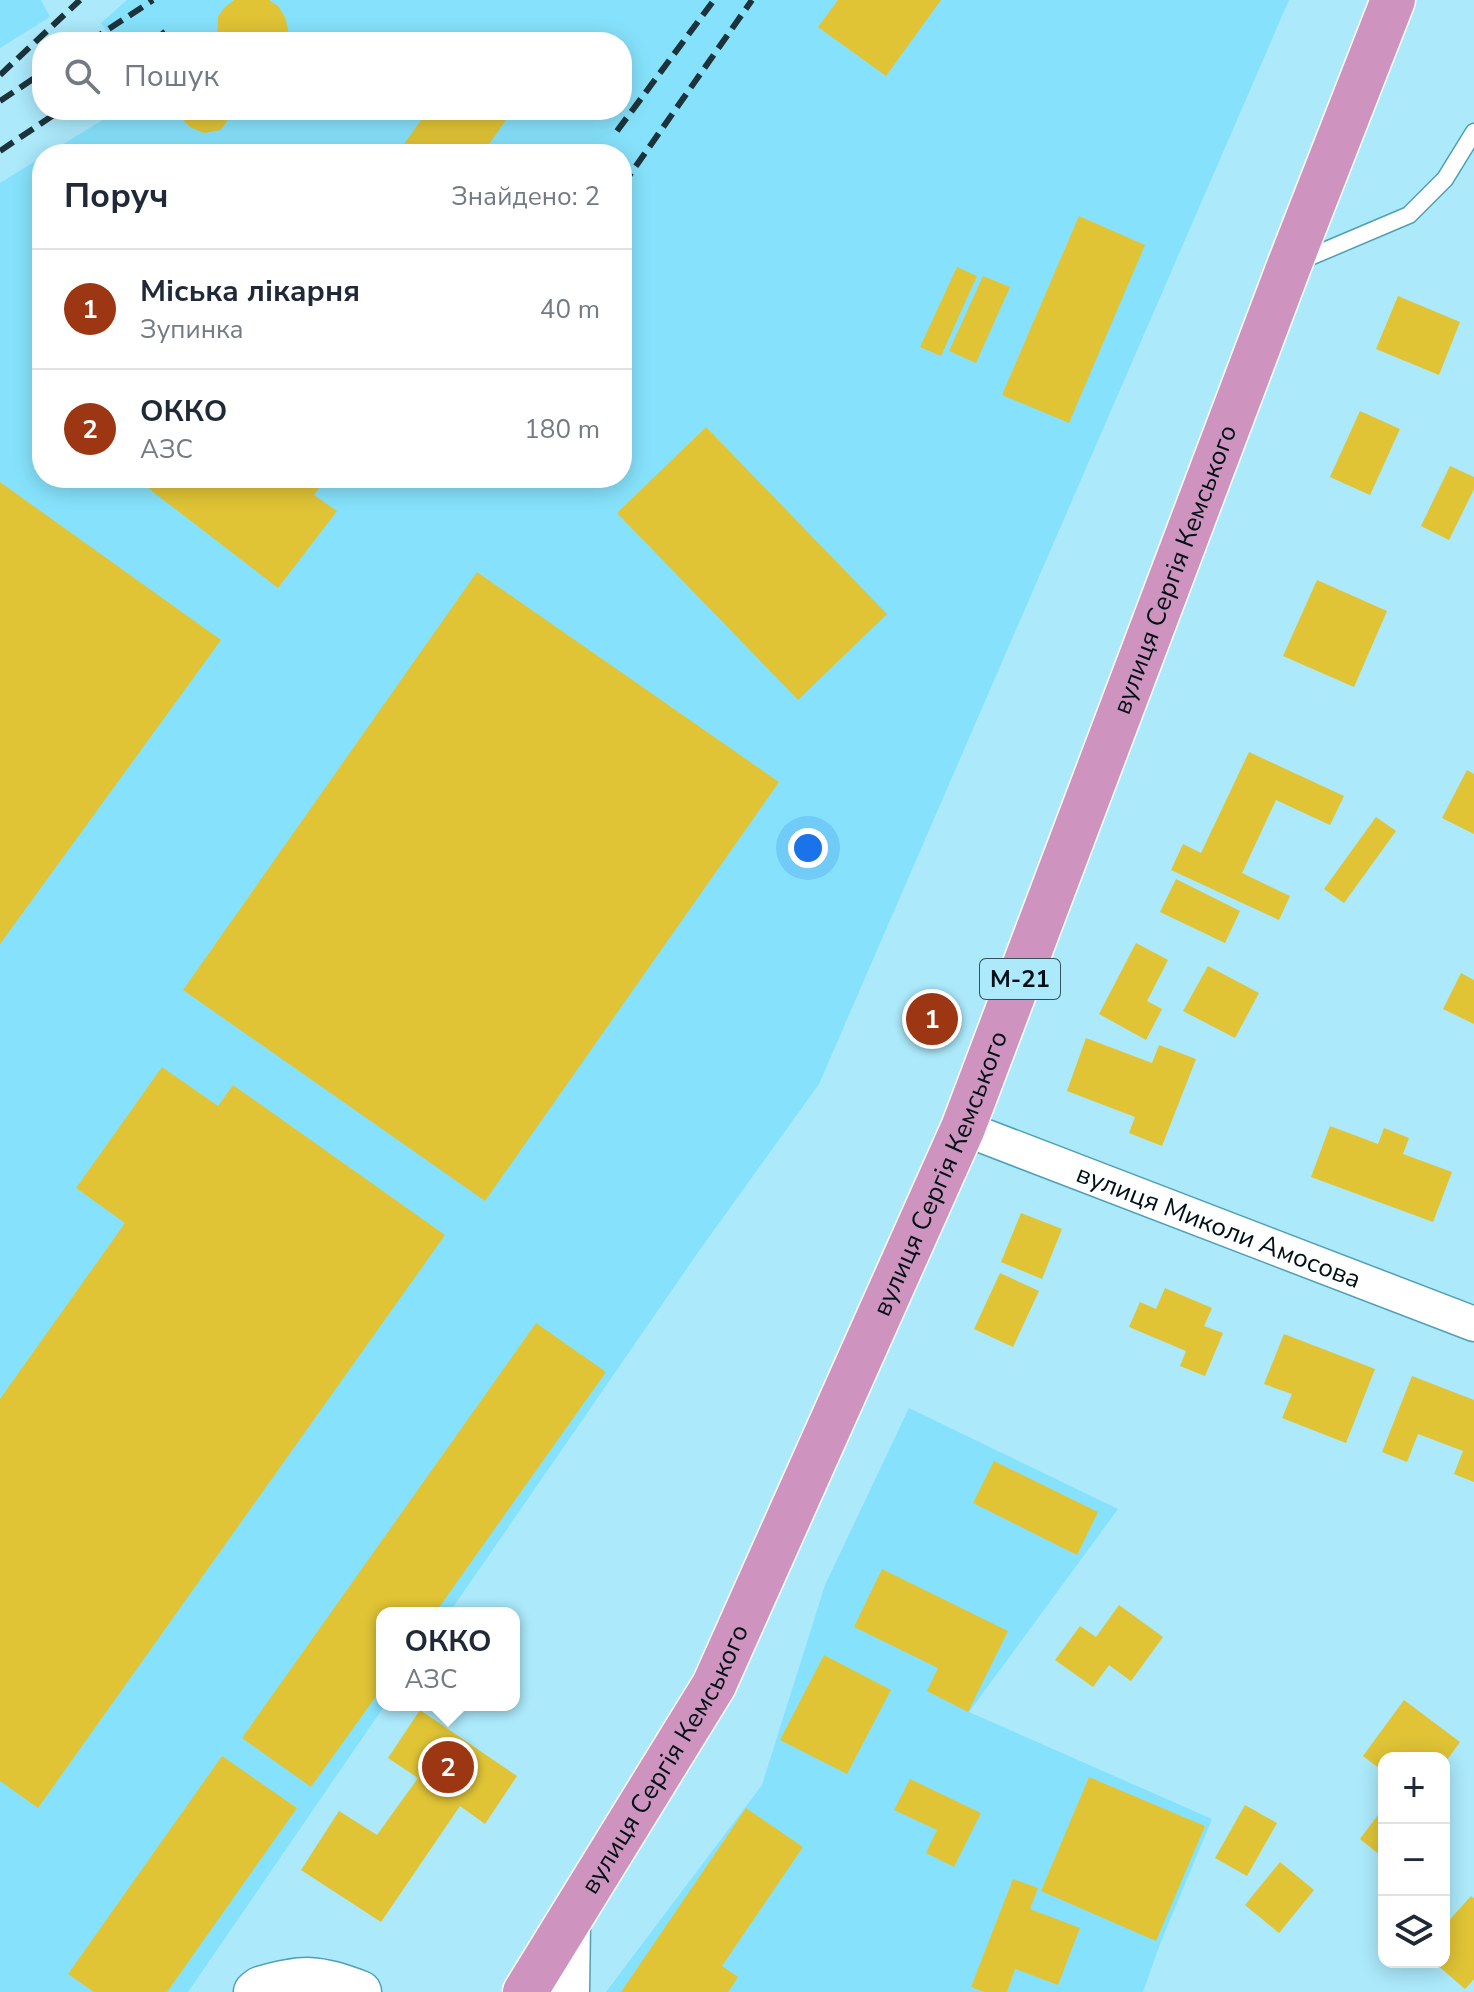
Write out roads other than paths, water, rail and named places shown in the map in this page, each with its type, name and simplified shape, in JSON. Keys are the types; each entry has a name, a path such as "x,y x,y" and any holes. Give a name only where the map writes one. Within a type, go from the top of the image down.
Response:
{"highway":[{"name":"вулиця Сергія Кемського","path":"525,1992 714,1685 963,1128 1289,266 1393,0"}],"street":[{"name":"вулиця Миколи Амосова","path":"963,1128 1474,1324"},
{"path":"568,1992 569,1922"},
{"path":"255,1992 295,1978 325,1979 360,1992"}],"lane":[{"path":"1289,266 1409,215 1445,179 1474,132"}],"railway":[{"path":"46,32 80,0"},
{"path":"104,32 153,0"},
{"path":"632,111 714,0"},
{"path":"632,172 752,0"},
{"path":"0,75 32,45"},
{"path":"0,101 32,80"},
{"path":"0,151 46,120"},
{"path":"617,131 625,120"}],"place":[{"name":"Міська лікарня","path":"932,1019"},
{"name":"ОККО","path":"448,1767"}]}
